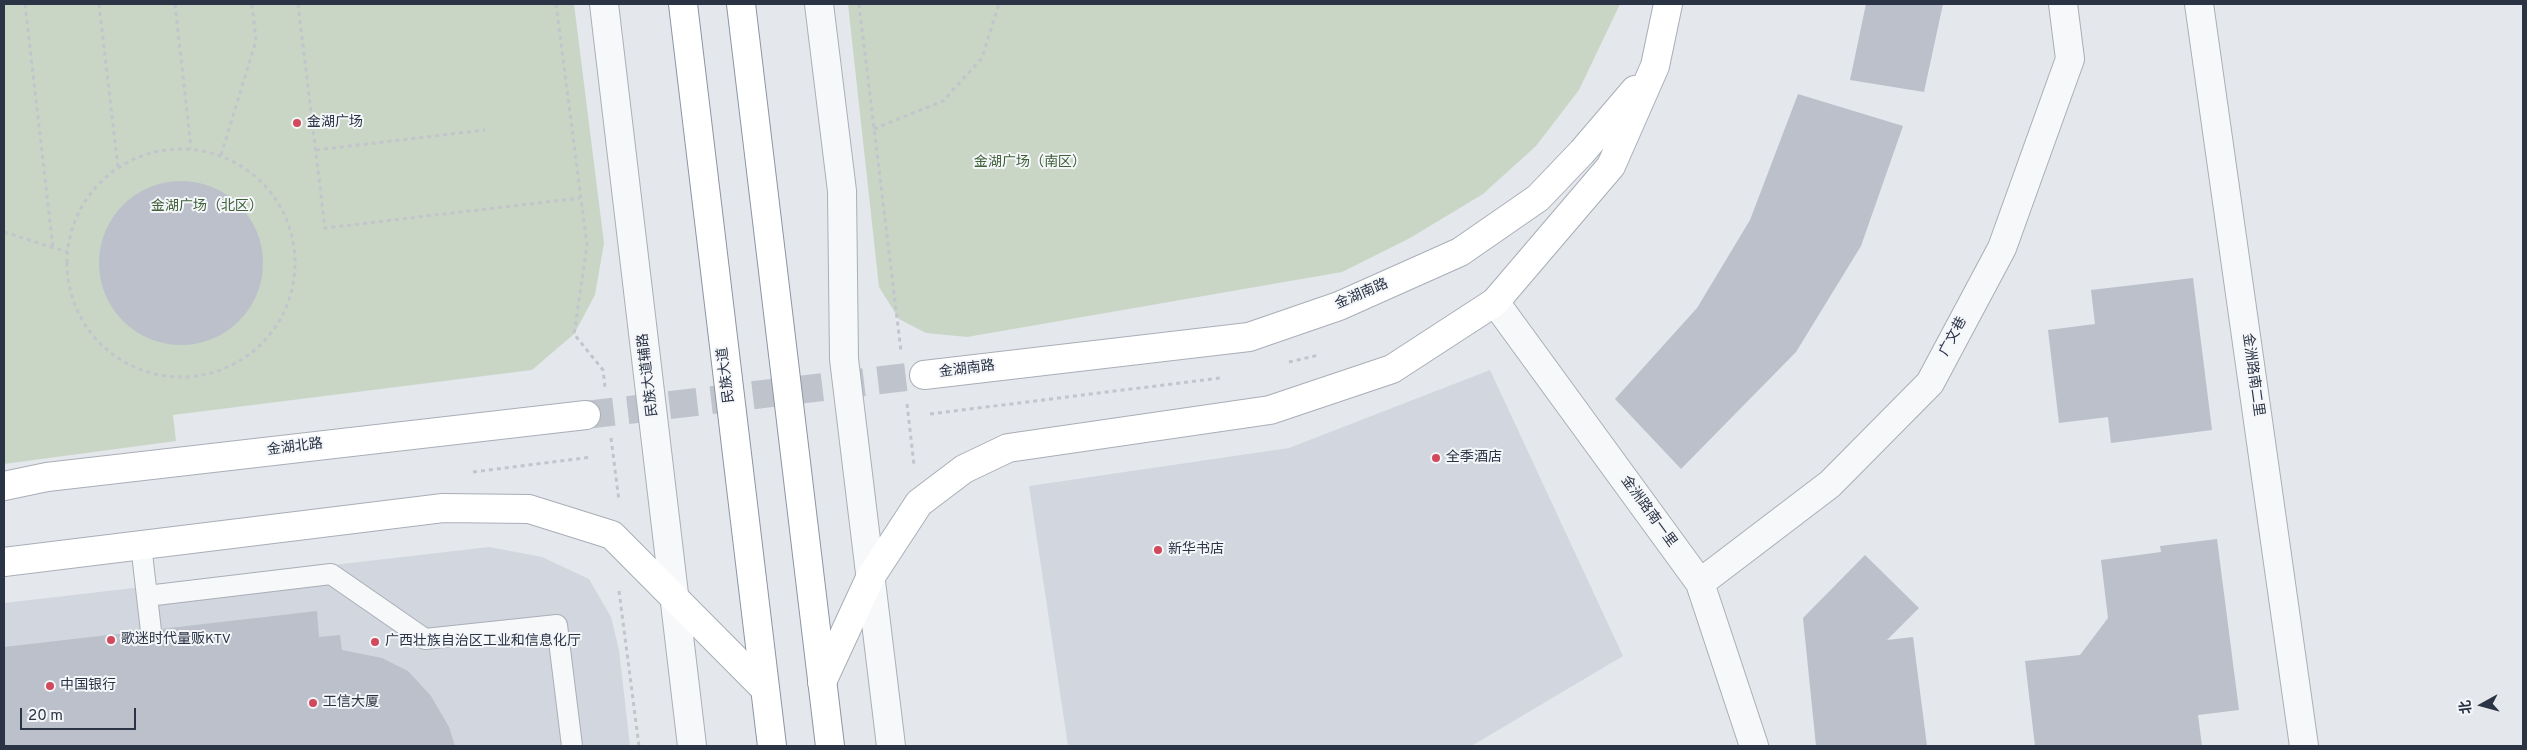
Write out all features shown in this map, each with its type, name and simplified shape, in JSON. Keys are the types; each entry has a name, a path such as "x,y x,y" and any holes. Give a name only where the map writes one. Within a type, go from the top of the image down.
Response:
{"main road":[{"name":"民族大道","path":"683,4 772,746"},
{"path":"741,4 830,746"},
{"path":"822,682 870,578 919,503 964,469 1008,448 1270,410 1392,369 1495,302 1611,166 1655,66 1668,4"},
{"name":"金湖南路","path":"915,385 1249,337 1339,306 1460,252 1538,198 1582,152 1655,66 1688,4"},
{"name":"金湖北路","path":"4,486 47,477 586,415"},
{"path":"4,562 443,508 529,508 612,535 765,689"}],"street":[{"name":"民族大道辅路","path":"604,4 676,598 692,746"},
{"path":"819,4 842,191 844,359 891,746"},
{"name":"广文巷","path":"1700,582 1830,484 1930,383 2002,248 2067,68 2070,59 2063,4"},
{"name":"金洲路南二里","path":"2199,4 2304,746"},
{"name":"金洲路南一里","path":"1495,302 1700,582 1754,746"}],"lane":[{"path":"141,545 151,631"},
{"path":"147,596 331,574 425,639 557,625 572,746"}],"path":[{"path":"25,4 54,248"},
{"path":"99,4 118,168"},
{"path":"175,4 191,148"},
{"path":"221,155 256,41 252,4"},
{"path":"298,4 325,228 580,198"},
{"path":"556,4 587,245 574,334 603,370 605,389"},
{"path":"859,4 901,355"},
{"path":"874,129 943,101 982,58 999,4"},
{"path":"316,150 485,130"},
{"path":"191,148 221,155 247,169 269,190 285,215 294,244 295,273 289,303 274,329 254,352 229,367 201,376 170,378 142,371 122,360 93,337 77,311 68,282 67,252 74,223 87,196 108,174 133,158 162,149 191,148"},
{"path":"4,232 67,252"},
{"path":"915,385 919,503"},
{"path":"611,437 620,505 612,535 639,746"}],"shaded area":[{"path":"1490,370 1623,656 1473,745 1068,746 1029,486 1289,448"},
{"name":"广西壮族自治区工业和信息化厅","path":"489,547 542,557 589,579 611,617 619,650 630,746 4,746 4,603"}],"green space":[{"name":"金湖广场（北区）","path":"4,4 574,4 604,243 595,295 574,334 532,370 173,415 176,441 4,464"},
{"name":"金湖广场（南区）","path":"848,4 1620,4 1579,90 1536,146 1483,194 1410,238 1342,272 967,337 926,333 899,319 879,287"}],"building":[{"path":"1866,4 1943,4 1924,92 1850,80"},
{"path":"1798,94 1903,126 1861,246 1796,352 1681,469 1615,399 1697,308 1750,220"},
{"path":"189,181 205,184 220,190 245,211 254,224 260,239 263,263 262,279 254,302 233,327 220,336 205,342 173,345 157,342 142,336 117,315 108,302 102,287 99,255 102,239 108,224 129,199 142,190 157,184"},
{"path":"2193,278 2212,430 2111,443 2108,417 2059,423 2048,330 2095,324 2091,290"},
{"path":"2217,539 2239,710 2198,715 2202,746 2035,746 2025,661 2080,655 2108,618 2101,560 2161,552 2160,546"},
{"path":"1865,555 1919,608 1887,640 1913,637 1927,746 1816,746 1803,618"},
{"path":"317,611 319,637 340,635 342,650 382,658 408,671 431,696 449,727 455,746 4,746 4,647"}],"tunnel":[{"path":"586,415 924,375"}],"place":[{"name":"金湖广场","path":"297,123"},
{"name":"全季酒店","path":"1436,458"},
{"name":"新华书店","path":"1158,550"},
{"name":"歌迷时代量贩KTV","path":"111,640"},
{"name":"广西壮族自治区工业和信息化厅","path":"375,642"},
{"name":"中国银行","path":"50,686"},
{"name":"工信大厦","path":"313,703"}]}
